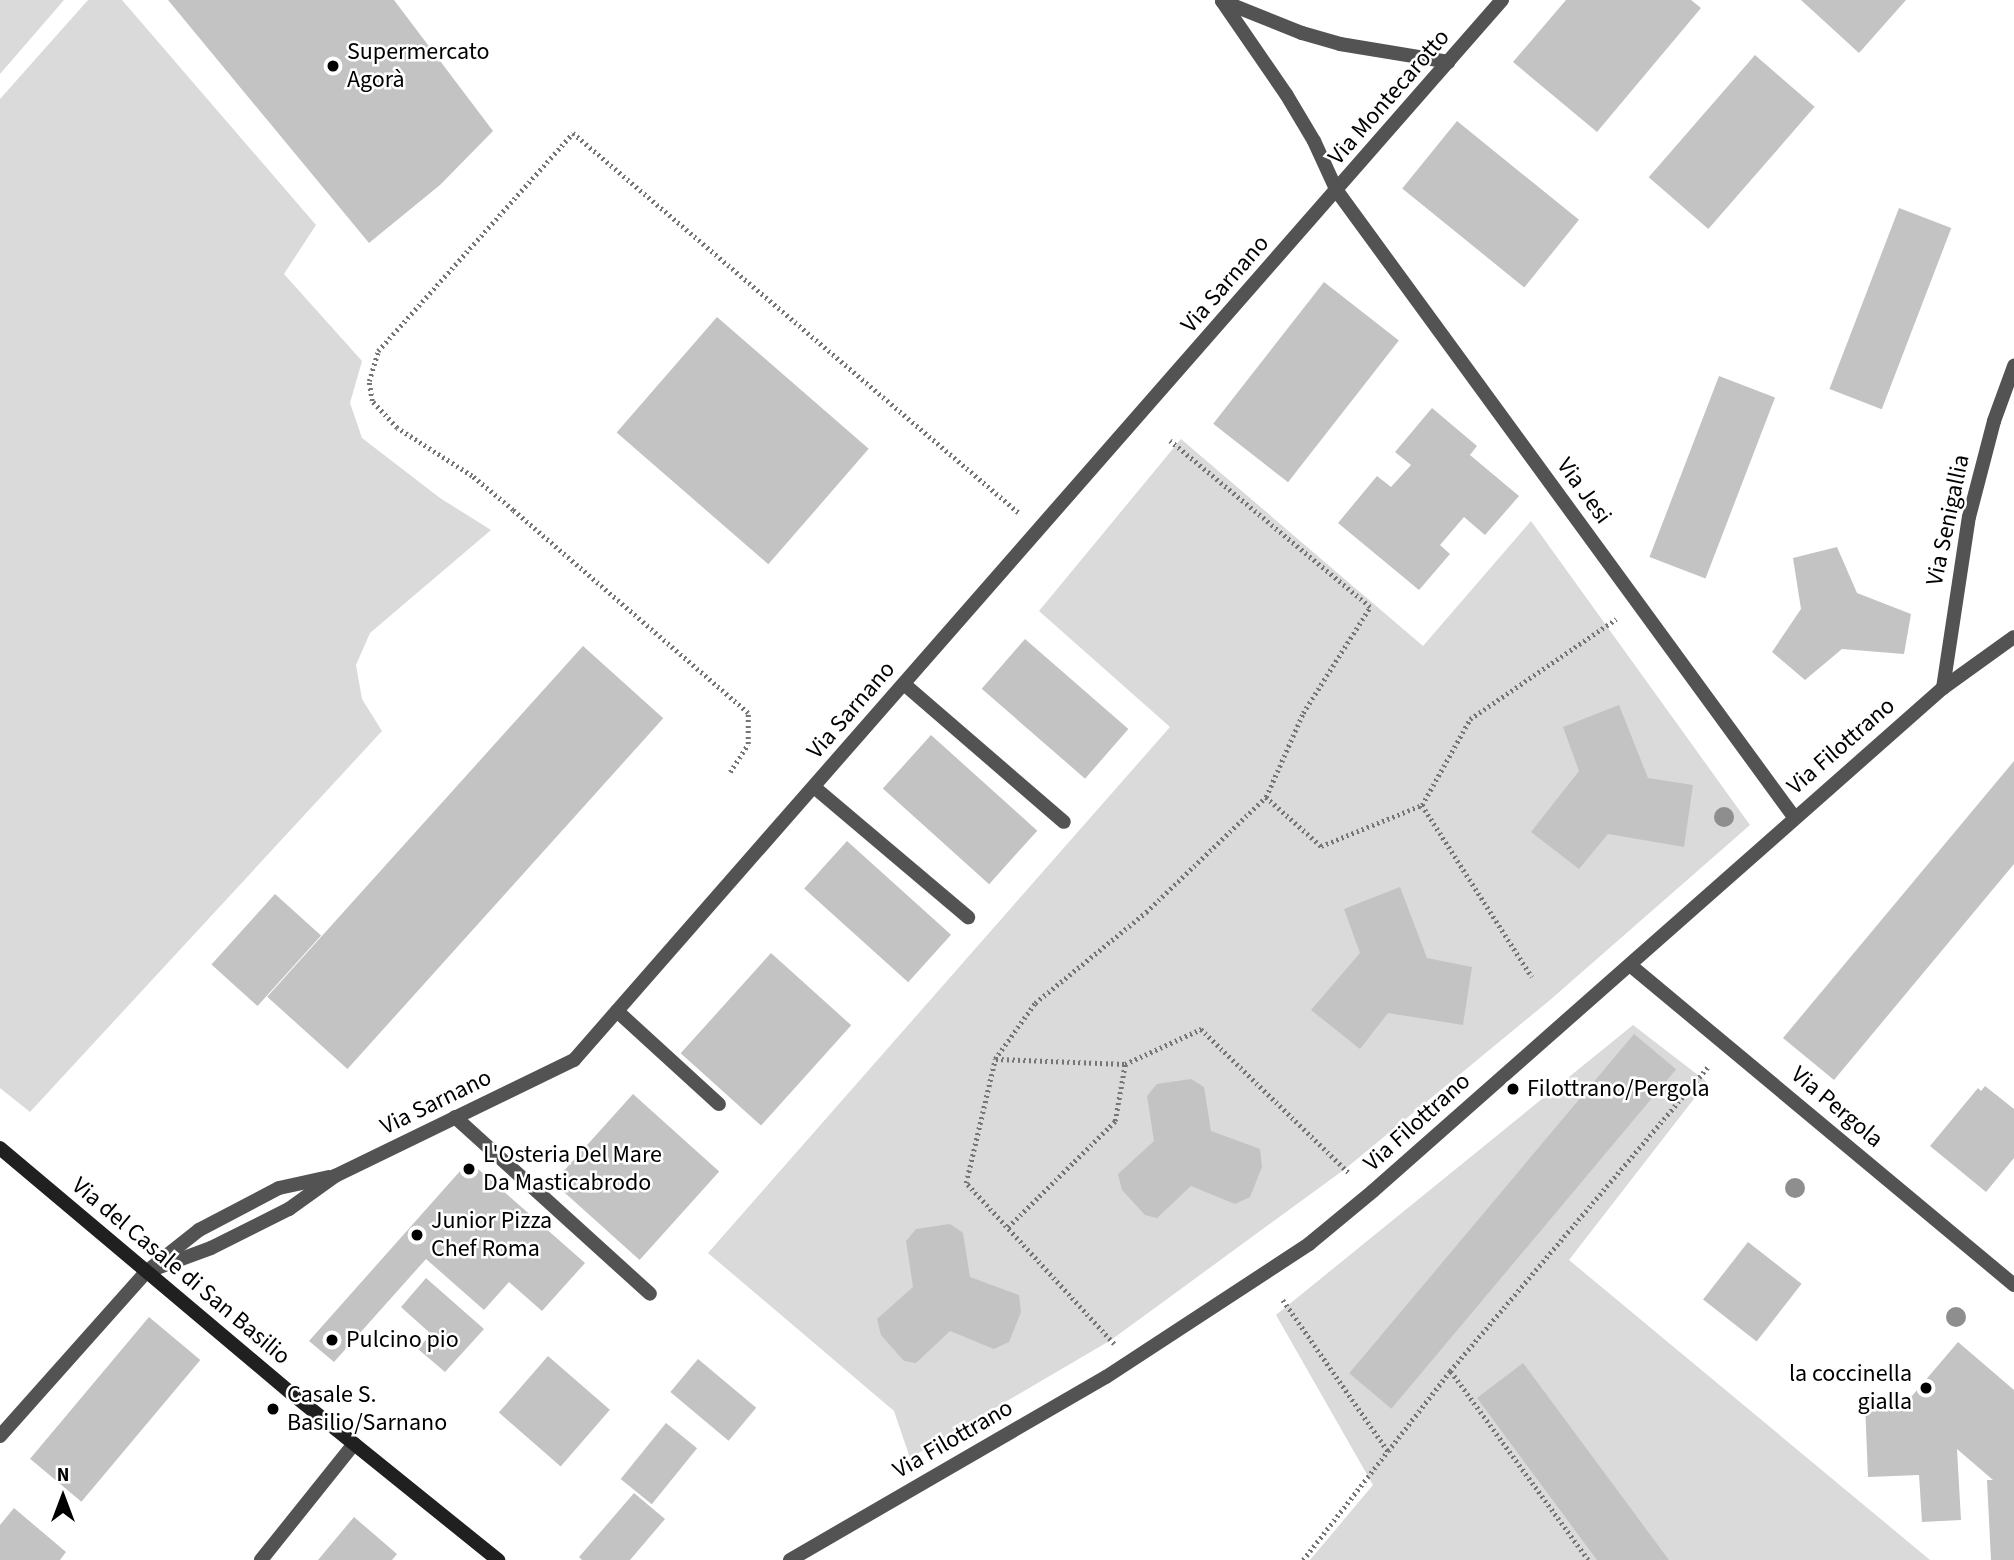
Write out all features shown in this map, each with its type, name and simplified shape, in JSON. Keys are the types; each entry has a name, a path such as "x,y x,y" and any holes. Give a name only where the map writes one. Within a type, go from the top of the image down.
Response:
{"street":[{"path":"1221,0 1301,33 1340,44 1449,62"},
{"name":"Via Jesi","path":"1221,0 1286,94 1314,141 1337,191 1794,817"},
{"name":"Via Montecarotto","path":"1337,191 1502,0"},
{"name":"Via Sarnano","path":"146,1272 211,1248 278,1214 335,1176 574,1060 1337,191"},
{"name":"Via Senigallia","path":"1943,688 1969,517 1994,421 2014,366"},
{"name":"Via Filottrano","path":"790,1560 1105,1377 1308,1244 1630,965 1794,817 1943,688 2014,637"},
{"path":"904,684 1064,822"},
{"path":"814,787 968,917"},
{"name":"Via Pergola","path":"1630,965 2014,1285"},
{"path":"617,1011 719,1104"},
{"path":"455,1118 650,1294"},
{"name":"Via del Casale di San Basilio","path":"0,1148 146,1272 498,1560"},
{"name":"Via Sarnano","path":"146,1272 199,1230 279,1188 335,1176"},
{"path":"0,1436 146,1272"},
{"path":"261,1560 354,1444"}],"path":[{"path":"730,772 748,744 748,713 513,510 472,476 397,428 372,401 369,381 379,351 573,133 1019,513"},
{"path":"1114,1344 966,1183 995,1059 1035,1003 1146,912 1266,797 1303,713 1370,607 1170,441"},
{"path":"1266,797 1321,846 1422,805 1469,719 1616,619"},
{"path":"1422,805 1532,977"},
{"path":"995,1059 1125,1064 1201,1029 1349,1173"},
{"path":"1008,1227 1115,1121 1125,1064"},
{"path":"1303,1560 1450,1371 1708,1067"},
{"path":"1283,1300 1388,1451"},
{"path":"1450,1371 1588,1560"}],"shaded area":[{"path":"0,0 64,0 0,74"},
{"path":"88,0 122,0 316,225 284,274 362,361 350,403 362,438 440,498 491,530 370,633 356,665 362,699 382,731 30,1112 0,1088 0,99"},
{"path":"1181,439 1423,646 1531,521 1750,825 1550,1000 1345,1169 1111,1340 910,1458 894,1411 708,1253 1170,727 1039,611"},
{"path":"1633,1025 1707,1082 1569,1260 1930,1560 1310,1560 1373,1485 1276,1315"}],"building":[{"name":"Supermercato Agorà","path":"168,0 394,0 493,131 440,185 369,243"},
{"path":"1566,0 1691,0 1701,8 1597,132 1513,62"},
{"path":"1801,0 1906,0 1859,53"},
{"path":"1755,55 1815,107 1708,229 1649,177"},
{"path":"1457,121 1579,220 1524,287 1402,189"},
{"path":"1899,208 1951,228 1882,409 1829,389"},
{"path":"1324,282 1399,340 1288,482 1213,424"},
{"path":"717,317 869,449 768,564 617,432"},
{"path":"1719,376 1775,398 1705,579 1649,557"},
{"path":"1432,408 1477,446 1470,455 1519,496 1485,535 1464,517 1440,545 1450,554 1419,590 1338,523 1377,476 1391,487 1411,465 1395,452"},
{"path":"1837,547 1857,593 1911,614 1904,654 1842,649 1805,680 1772,652 1801,609 1793,558"},
{"path":"1025,639 1128,729 1085,779 982,689"},
{"path":"583,646 663,718 347,1069 267,997"},
{"path":"1619,705 1648,778 1693,785 1684,847 1608,834 1579,869 1531,832 1579,771 1563,727"},
{"path":"931,735 1037,831 989,884 883,789"},
{"path":"2014,761 2014,864 1834,1080 1783,1038"},
{"path":"847,841 951,935 908,982 804,889"},
{"path":"1400,887 1427,958 1472,967 1463,1025 1388,1013 1360,1049 1311,1010 1360,953 1344,909"},
{"path":"275,894 321,935 258,1006 211,965"},
{"path":"771,953 851,1025 761,1126 681,1053"},
{"path":"1634,1034 1676,1069 1391,1409 1349,1373"},
{"path":"1191,1079 1204,1087 1211,1131 1260,1149 1262,1167 1250,1197 1235,1204 1191,1186 1157,1218 1145,1215 1122,1190 1118,1174 1154,1141 1147,1096 1157,1084"},
{"path":"1985,1086 2014,1109 2014,1158 1986,1192 1930,1146 1978,1088 1981,1091"},
{"path":"633,1094 719,1172 640,1260 553,1182"},
{"path":"469,1161 585,1263 542,1311 509,1282 484,1310 426,1259 334,1362 309,1341"},
{"path":"950,1224 963,1233 970,1277 1019,1295 1021,1312 1009,1342 994,1349 950,1331 916,1363 904,1361 881,1335 877,1319 913,1287 906,1241 916,1229"},
{"path":"1748,1242 1802,1284 1757,1341 1703,1300"},
{"path":"426,1278 484,1329 445,1372 418,1349 431,1334 401,1307"},
{"path":"149,1317 200,1360 81,1502 30,1459"},
{"path":"1958,1342 2014,1390 2014,1560 1991,1560 1987,1480 1993,1480 1957,1449 1961,1520 1922,1522 1919,1475 1868,1477 1865,1404 1906,1403"},
{"path":"548,1356 610,1410 561,1466 499,1413"},
{"path":"698,1359 756,1408 729,1441 670,1392"},
{"path":"1523,1363 1669,1560 1597,1560 1477,1398"},
{"path":"666,1423 697,1448 652,1504 621,1479"},
{"path":"634,1493 665,1519 630,1560 582,1560 579,1557"},
{"path":"14,1508 66,1552 60,1560 0,1560 0,1525"},
{"path":"354,1517 397,1554 392,1560 318,1560"}],"place":[{"name":"Supermercato Agorà","path":"333,66"},
{"name":"Filottrano/Pergola","path":"1513,1089"},
{"name":"L'Osteria Del Mare Da Masticabrodo","path":"469,1169"},
{"name":"Junior Pizza Chef Roma","path":"417,1235"},
{"name":"Pulcino pio","path":"332,1340"},
{"name":"la coccinella gialla","path":"1926,1388"},
{"name":"Casale S. Basilio/Sarnano","path":"273,1409"}]}
